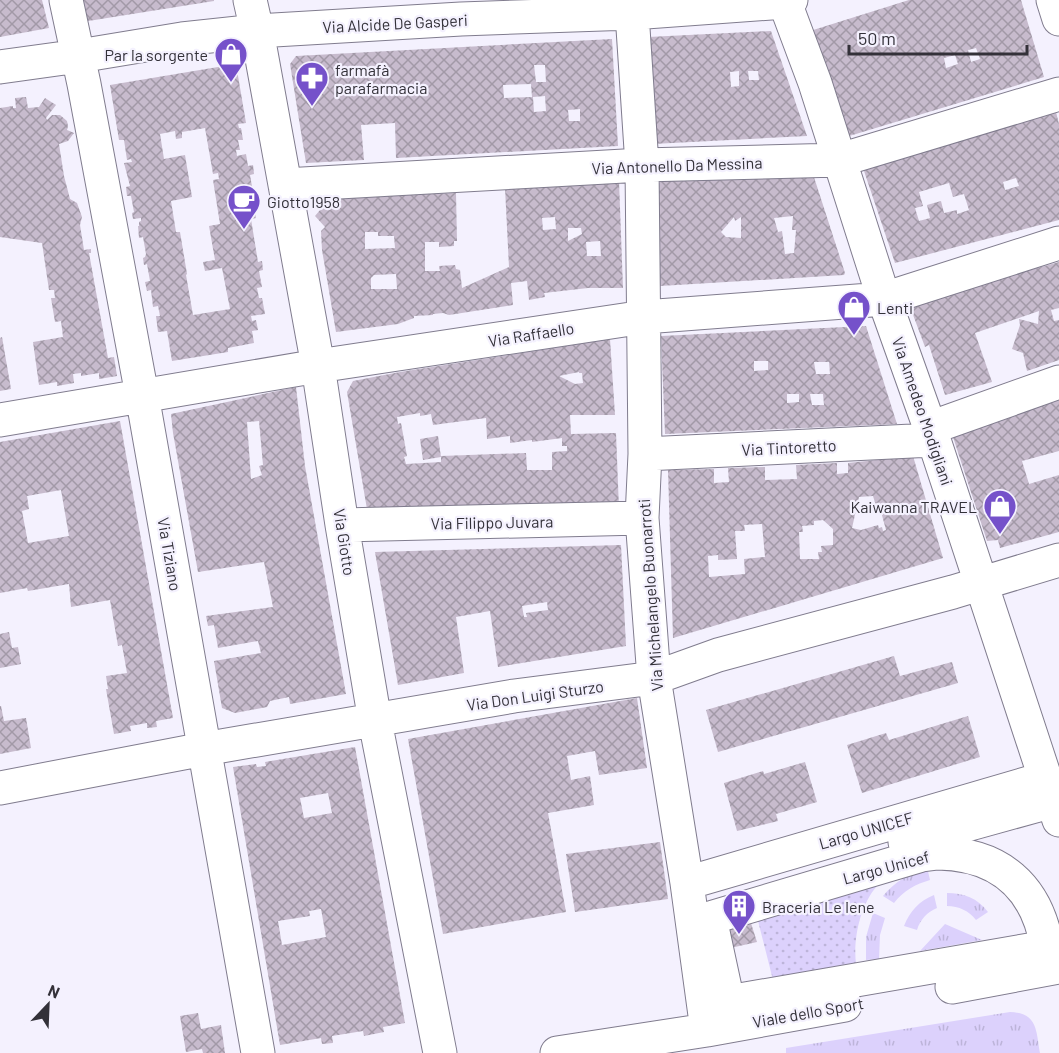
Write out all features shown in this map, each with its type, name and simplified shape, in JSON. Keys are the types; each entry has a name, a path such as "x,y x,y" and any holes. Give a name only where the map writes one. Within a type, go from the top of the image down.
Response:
{"street":[{"name":"Via Tiziano","path":"66,0 79,56 142,395 258,1053"},
{"path":"1053,0 1059,19"},
{"name":"Via Alcide De Gasperi","path":"0,67 182,39 253,15 630,7 787,1"},
{"name":"Via Amedeo Modigliani","path":"787,1 884,299 932,434 1053,800"},
{"name":"Via Michelangelo Buonarroti","path":"630,7 642,165 645,454 642,518 654,678 707,1030"},
{"name":"Via Giotto","path":"253,15 318,366 375,720 440,1053"},
{"name":"Via Antonello Da Messina","path":"285,185 642,165 840,160 1059,94"},
{"name":"Via Raffaello","path":"0,420 318,366 644,317 884,299 1059,243"},
{"name":"Via Tintoretto","path":"645,454 932,434 1059,382"},
{"name":"Via Filippo Juvara","path":"342,525 642,518"},
{"name":"Via Don Luigi Sturzo","path":"0,788 204,749 514,696 654,678 718,655 981,584 1059,560"},
{"name":"Largo UNICEF","path":"688,892 917,838 1053,800"},
{"name":"Largo UNICEF","path":"688,892 1053,800"},
{"name":"Largo UNICEF","path":"917,838 982,841 1008,853 1030,874 1051,916 1059,942"},
{"name":"Largo Unicef","path":"954,853 985,861 1012,878 1032,902 1045,932 1047,947 859,980 728,1002 710,918 922,855 954,853"},
{"name":"Viale dello Sport","path":"557,1053 707,1030 1059,967"}],"green space":[{"path":"927,867 930,880 910,888 894,903 883,896 903,879"},
{"path":"877,886 866,903 859,923 856,964 773,980 755,909"},
{"path":"947,893 970,897 988,912 976,920 963,910 947,906"},
{"path":"934,895 937,908 924,917 917,930 904,926 916,907"},
{"path":"873,913 885,918 880,935 879,959 866,960 866,937"},
{"path":"945,924 982,940 920,951"},
{"path":"1010,1012 1019,1013 1031,1020 1036,1031 1040,1053 786,1053 786,1048"}],"building":[{"path":"0,0 42,0 49,28 0,37"},
{"path":"77,0 214,0 214,1 82,22"},
{"path":"909,0 1021,0 1044,77 846,137 810,31","holes":["976,48 980,59 971,62 968,50","955,55 958,64 946,68 944,58"]},
{"path":"771,31 807,136 653,144 648,37","holes":["739,71 739,86 731,87 730,72","748,71 758,71 759,80 749,80"]},
{"path":"612,39 618,146 396,158 395,123 361,125 364,160 306,163 290,64 296,56","holes":["534,65 545,65 546,82 536,82","531,84 532,97 504,98 503,85","545,96 546,111 534,112 533,97","580,109 580,121 569,121 568,110"]},
{"path":"236,64 246,123 238,124 243,140 238,140 240,150 236,150 237,156 246,154 248,166 253,165 254,174 250,175 253,192 248,192 248,202 252,202 254,206 256,218 251,219 258,262 262,261 263,270 259,271 262,287 257,288 259,298 262,298 265,314 251,316 252,321 256,320 258,330 252,331 254,343 228,348 228,352 172,361 167,331 158,332 156,316 160,316 158,306 153,307 151,290 147,291 145,282 150,281 147,264 144,265 143,258 146,254 143,237 139,238 138,226 141,218 133,219 131,196 127,196 126,187 130,186 124,163 132,162 131,159 127,160 124,140 119,140 110,85","holes":["205,128 213,174 218,173 219,179 213,180 220,224 209,226 215,260 203,262 205,271 222,268 230,309 193,315 180,232 176,232 171,201 192,197 185,155 164,159 160,134 175,131 176,139 182,138 182,132"]},
{"path":"26,97 28,108 39,107 45,98 56,105 46,118 47,120 52,115 60,115 67,121 67,130 74,133 68,141 59,144 64,176 70,199 77,203 82,217 80,225 84,250 91,249 89,253 108,358 114,357 117,376 99,379 99,373 81,376 81,373 73,374 74,383 57,386 57,382 39,385 33,342 63,337 61,321 55,322 51,298 55,298 54,290 49,290 42,243 0,237 0,108 13,106 16,108 15,98"},
{"path":"1056,112 1059,124 1059,220 895,263 863,168","holes":["1016,178 1019,186 1005,190 1003,182","949,183 953,197 964,194 969,210 957,214 957,210 944,213 941,201 927,205 930,218 919,221 915,208 923,206 919,192"]},
{"path":"812,171 845,273 844,275 660,286 654,180","holes":["793,216 792,230 796,230 794,253 785,254 782,231 778,232 774,218","734,217 735,221 741,217 741,238 726,237 721,232"]},
{"path":"619,181 623,288 588,288 544,293 545,297 529,300 527,281 511,283 513,305 449,315 443,313 414,316 398,324 336,332 322,250 321,231 325,227 315,216 320,210 316,206 324,196 328,200 331,197 456,193 457,241 454,241 454,246 439,247 439,242 425,242 425,271 440,271 439,266 455,265 456,269 460,270 462,288 509,267 505,188","holes":["555,217 556,229 543,230 542,218","568,228 581,228 582,234 568,241","365,232 378,232 378,236 394,236 395,248 365,249","600,241 601,256 587,256 586,242","396,274 397,289 371,289 371,278 374,275"]},
{"path":"1059,262 1059,308 1051,310 1054,321 1059,320 1059,360 1027,371 1023,353 1012,349 1020,325 1019,319 1038,324 1039,311 975,333 992,382 945,395 929,345 925,347 909,304"},
{"path":"866,326 897,424 665,434 661,336","holes":["754,361 768,361 768,370 754,371","814,362 829,362 830,374 816,374","787,394 799,394 799,402 787,403","810,394 823,394 824,405 812,405"]},
{"path":"2,337 11,389 0,391 0,338"},
{"path":"610,339 615,415 570,415 571,434 616,433 619,509 368,515 347,392 353,381","holes":["582,373 583,383 575,384 559,376","420,413 420,416 431,414 433,425 486,418 487,439 510,436 510,443 562,438 562,446 567,446 567,451 552,452 552,470 527,470 526,453 441,456 441,462 406,464 404,457 407,456 401,423 398,424 397,417"]},
{"path":"296,387 305,466 346,694 290,704 289,697 270,701 267,707 235,713 222,708 214,661 261,653 258,641 218,648 214,625 208,626 206,616 273,607 264,562 198,572 171,414","holes":["259,421 263,465 259,466 262,475 251,479 247,422"]},
{"path":"1059,398 1059,451 1022,461 1029,484 1059,475 1059,532 1000,548 998,540 987,541 952,434"},
{"path":"120,421 173,718 156,721 157,727 147,728 147,723 130,726 131,731 114,734 106,676 127,673 122,645 118,646 110,600 71,607 69,584 0,593 0,442","holes":["61,490 69,536 28,543 22,511 29,509 27,496"]},
{"path":"438,436 441,457 423,460 420,439"},
{"path":"913,456 943,558 673,638 668,470 714,469 714,483 729,482 728,468 765,467 765,480 797,479 796,465 837,463 837,474 848,473 848,463","holes":["873,496 877,509 880,508 886,530 883,531 878,525 861,530 852,528 859,497","823,520 833,529 833,545 821,546 822,552 818,552 819,559 800,559 799,532 803,532 802,526 814,525 814,521","762,524 765,557 744,559 745,574 709,577 708,556 718,555 718,560 737,559 735,531 745,531 744,525"]},
{"path":"621,545 626,646 498,667 490,611 456,617 464,673 398,685 375,552","holes":["547,602 548,610 526,613 527,617 524,617 522,606"]},
{"path":"9,632 12,648 18,647 21,664 0,668 0,634"},
{"path":"894,656 900,676 952,662 958,683 718,752 706,710"},
{"path":"637,698 647,768 599,775 595,751 567,756 571,780 590,776 594,805 548,813 566,912 443,934 408,739"},
{"path":"0,706 4,721 26,718 31,748 0,754"},
{"path":"968,716 980,757 862,793 847,745 886,733 889,740"},
{"path":"355,747 405,1023 383,1027 384,1032 364,1036 363,1031 332,1036 333,1043 322,1044 321,1038 280,1045 233,767 256,764 257,767 266,766 265,762","holes":["328,793 332,813 304,818 300,798","321,909 326,937 282,945 278,921 310,916 309,911"]},
{"path":"805,762 817,802 776,814 778,821 737,831 724,783 763,771 764,774"},
{"path":"660,842 668,899 575,912 566,854"},
{"name":"Braceria Le Iene","path":"750,920 757,942 726,949 722,928"},
{"path":"198,1013 201,1029 221,1025 225,1053 203,1053 202,1049 186,1052 180,1016"}],"place":[{"name":"Par la sorgente","path":"231,83"},
{"name":"farmafà parafarmacia","path":"312,107"},
{"name":"Giotto1958","path":"244,230"},
{"name":"Lenti","path":"854,336"},
{"name":"Kaiwanna TRAVEL","path":"1000,535"},
{"name":"Braceria Le Iene","path":"739,935"}]}
